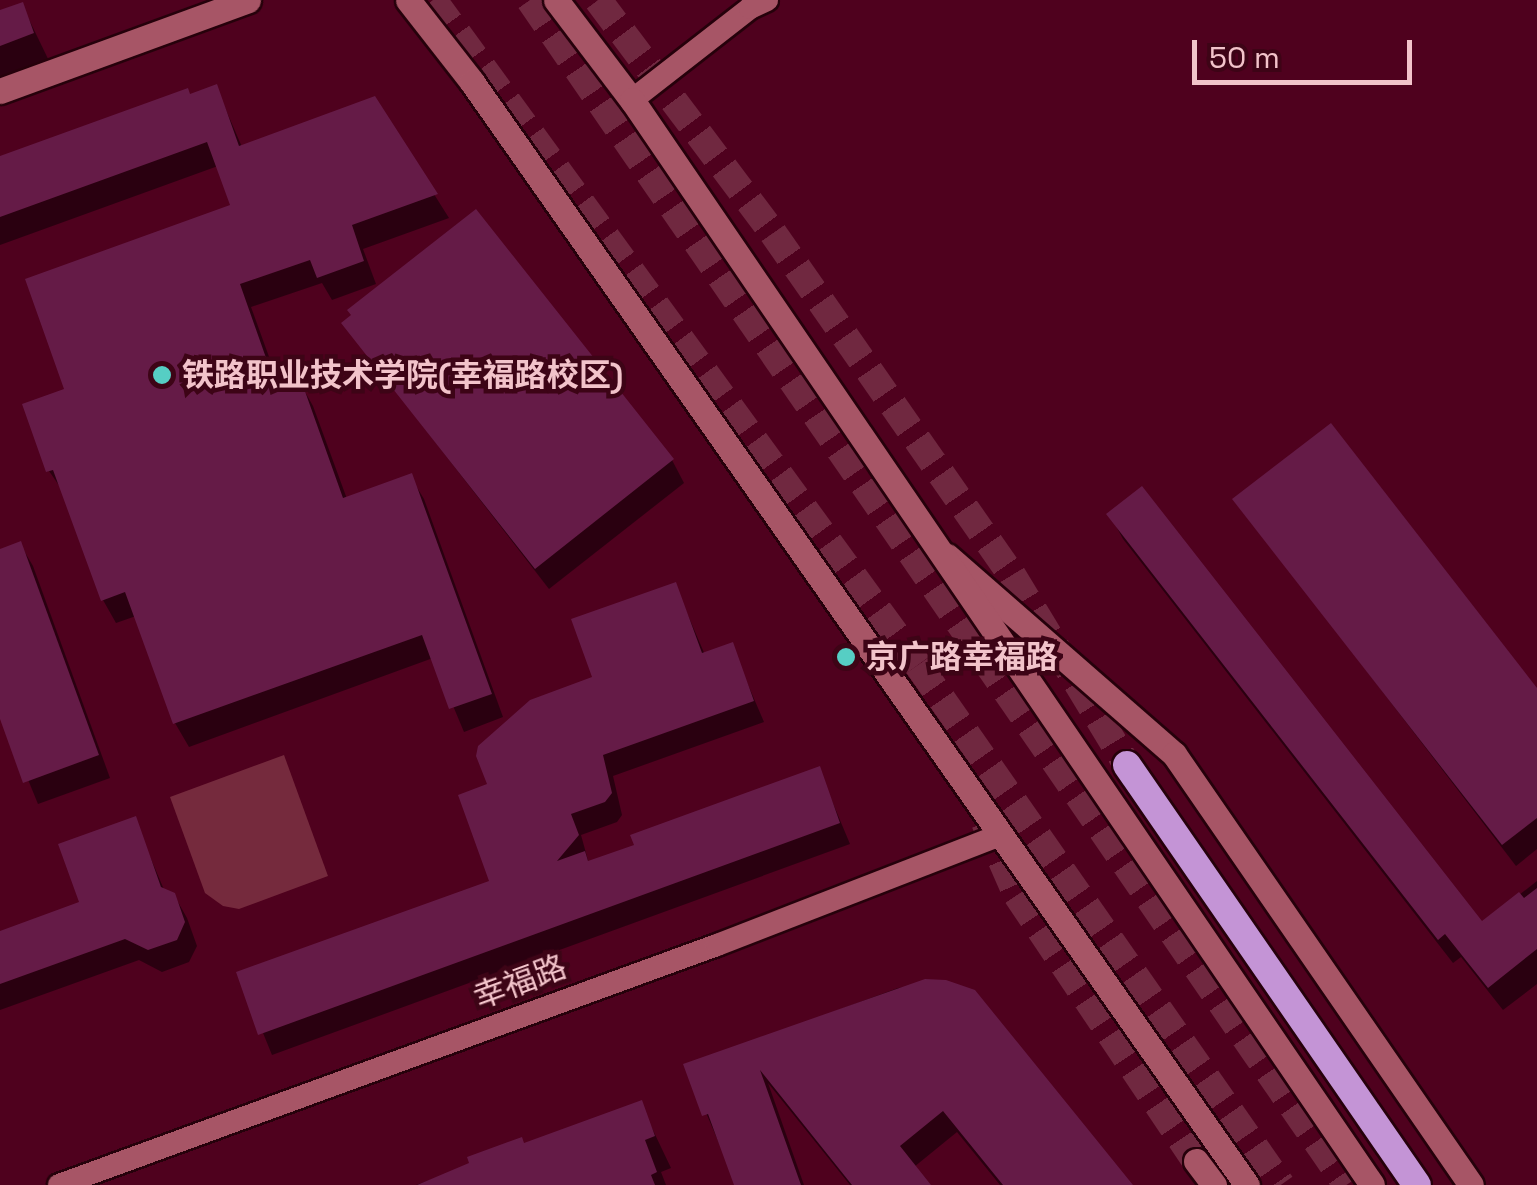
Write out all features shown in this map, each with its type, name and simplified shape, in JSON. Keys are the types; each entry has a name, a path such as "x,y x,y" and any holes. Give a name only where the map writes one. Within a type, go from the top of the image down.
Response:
{"highway":[{"path":"1126,765 1417,1185"}],"main road":[{"path":"0,91 248,0"},
{"path":"408,0 472,82 1247,1185"},
{"path":"556,0 632,100 1372,1185"},
{"path":"938,549 1174,754 1471,1185"},
{"path":"1196,1161 1214,1185"}],"street":[{"path":"632,100 750,8 766,0"},
{"name":"幸福路","path":"59,1185 717,945 1000,835"}],"shaded area":[{"path":"284,755 328,876 239,909 223,906 205,893 170,797"}],"building":[{"path":"23,2 34,33 0,46 0,10"},
{"path":"217,84 239,146 375,96 438,194 352,225 364,261 317,278 310,260 240,284 277,389 301,380 343,498 412,473 492,694 449,709 422,635 173,724 125,592 101,601 53,470 46,472 22,404 64,389 25,279 230,205 207,142 0,217 0,156 188,88 190,94"},
{"path":"476,209 674,459 535,569 341,323 351,315 347,310"},
{"path":"1331,423 1537,688 1537,818 1502,845 1232,499"},
{"path":"1142,486 1482,921 1519,892 1524,898 1537,888 1537,949 1488,988 1445,934 1438,940 1106,514"},
{"path":"21,541 99,755 23,783 0,719 0,549"},
{"path":"676,582 702,653 733,642 754,701 603,755 612,793 605,802 571,814 579,835 557,861 585,851 588,861 634,845 630,835 820,766 840,823 258,1035 236,972 489,881 458,795 487,784 476,756 478,746 530,700 592,677 571,619"},
{"path":"136,816 161,887 175,893 185,922 177,940 148,950 125,939 0,984 0,931 79,902 58,844"},
{"path":"925,979 946,980 975,990 1133,1185 1003,1185 943,1111 900,1146 931,1185 852,1185 760,1070 801,1185 734,1185 708,1114 702,1116 683,1064"},
{"path":"642,1100 655,1136 645,1140 657,1172 651,1175 655,1185 417,1185 469,1163 467,1157 522,1137 524,1143"}],"tunnel":[{"path":"433,0 918,665 1281,1185"},
{"path":"530,0 1347,1185"},
{"path":"598,0 773,233 1012,575 1127,765"},
{"path":"985,822 1017,895 1196,1161"}],"place":[{"name":"铁路职业技术学院(幸福路校区)","path":"162,375"},
{"name":"京广路幸福路","path":"846,657"}]}
